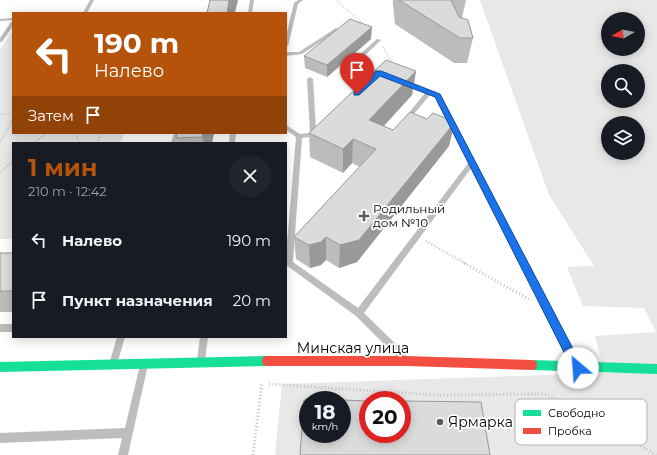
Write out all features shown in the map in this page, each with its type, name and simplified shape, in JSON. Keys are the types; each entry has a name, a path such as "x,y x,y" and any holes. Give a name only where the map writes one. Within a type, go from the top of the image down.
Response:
{"street":[{"name":"Минская улица","path":"0,367 114,363 408,361 578,368 657,369"}],"lane":[{"path":"85,12 92,0"},
{"path":"250,12 252,0"},
{"path":"287,42 296,3 301,0"},
{"path":"0,20 12,20"},
{"path":"0,41 12,24"},
{"path":"287,54 300,53 338,29"},
{"path":"379,40 358,59 361,65 385,75"},
{"path":"368,83 379,73"},
{"path":"310,79 313,135"},
{"path":"397,80 438,96 578,368"},
{"path":"403,122 428,92"},
{"path":"287,128 299,136 313,135 324,125"},
{"path":"299,136 289,263 360,313 408,361"},
{"path":"360,313 472,162"},
{"path":"0,328 12,328"},
{"path":"114,363 121,338"},
{"path":"201,363 204,338"},
{"path":"123,455 144,363"},
{"path":"0,438 128,434"}],"path":[{"path":"0,114 12,114"},
{"path":"0,142 12,122"},
{"path":"35,142 45,134"},
{"path":"0,172 12,162"},
{"path":"417,236 547,309"},
{"path":"253,455 264,362"},
{"path":"262,383 437,395 544,394 556,399"},
{"path":"639,445 656,455"}],"shaded area":[{"path":"480,0 657,0 657,364 602,364 595,336 656,332 644,308 583,306 567,267 594,266 549,195"},
{"path":"12,31 12,134 124,134 121,142 12,142 12,239 0,239 0,49"},
{"path":"604,373 657,373 657,455 275,455 282,384"}],"building":[{"path":"210,0 229,0 227,12 207,12"},
{"path":"399,0 451,0 459,17 468,20 473,38 460,38"},
{"path":"350,19 372,27 327,65 304,56"},
{"path":"386,60 416,71 369,120 393,130 410,112 427,119 433,113 455,122 359,240 340,245 326,237 321,242 309,245 294,237 376,149 353,139 343,149 309,133"},
{"path":"177,134 203,134 202,137 176,138"},
{"path":"0,253 12,253 12,291 0,291"},
{"name":"Ярмарка","path":"351,400 359,401 359,443 411,443 411,401 481,402 490,455 300,455 301,443 351,443"}],"traffic: fast":[{"path":"0,367 267,361"},
{"path":"532,365 657,369"}],"traffic: jam":[{"path":"267,361 406,361 532,365"}],"place":[{"name":"Родильный дом №10","path":"364,216"},
{"name":"Ярмарка","path":"440,422"}],"route":[{"path":"357,94 379,73 438,96 578,368"}]}
